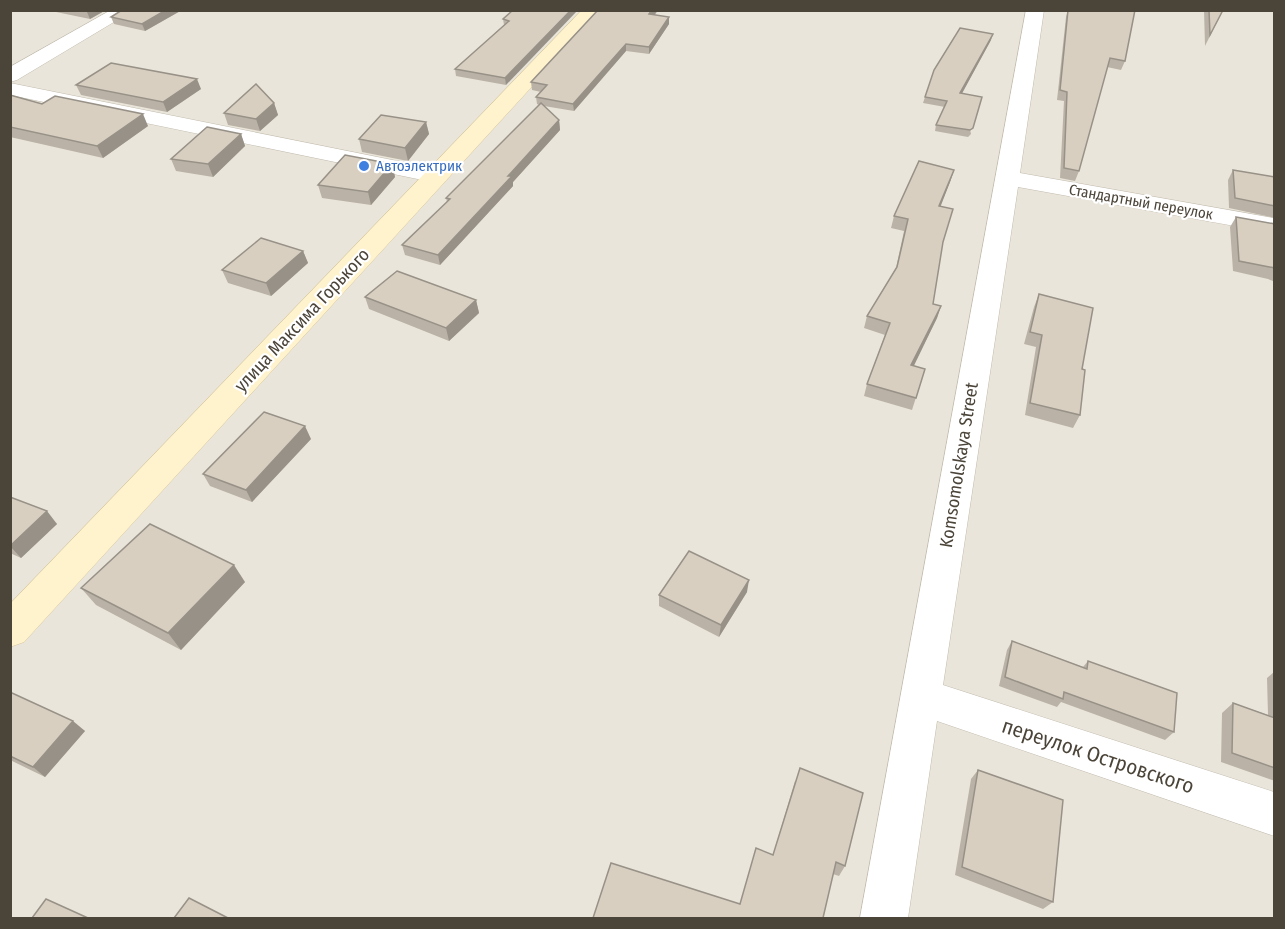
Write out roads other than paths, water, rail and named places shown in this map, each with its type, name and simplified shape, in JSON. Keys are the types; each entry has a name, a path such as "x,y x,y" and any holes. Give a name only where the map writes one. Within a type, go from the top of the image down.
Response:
{"main road":[{"name":"улица Максима Горького","path":"10,630 592,10"}],"street":[{"path":"10,76 125,10"},
{"name":"Komsomolskaya Street","path":"884,918 1035,10"},
{"path":"10,89 437,176"},
{"name":"Стандартный переулок","path":"1007,178 1275,226"},
{"name":"переулок Островского","path":"921,697 1275,814"}],"place":[{"name":"Автоэлектрик","path":"364,166"}]}
